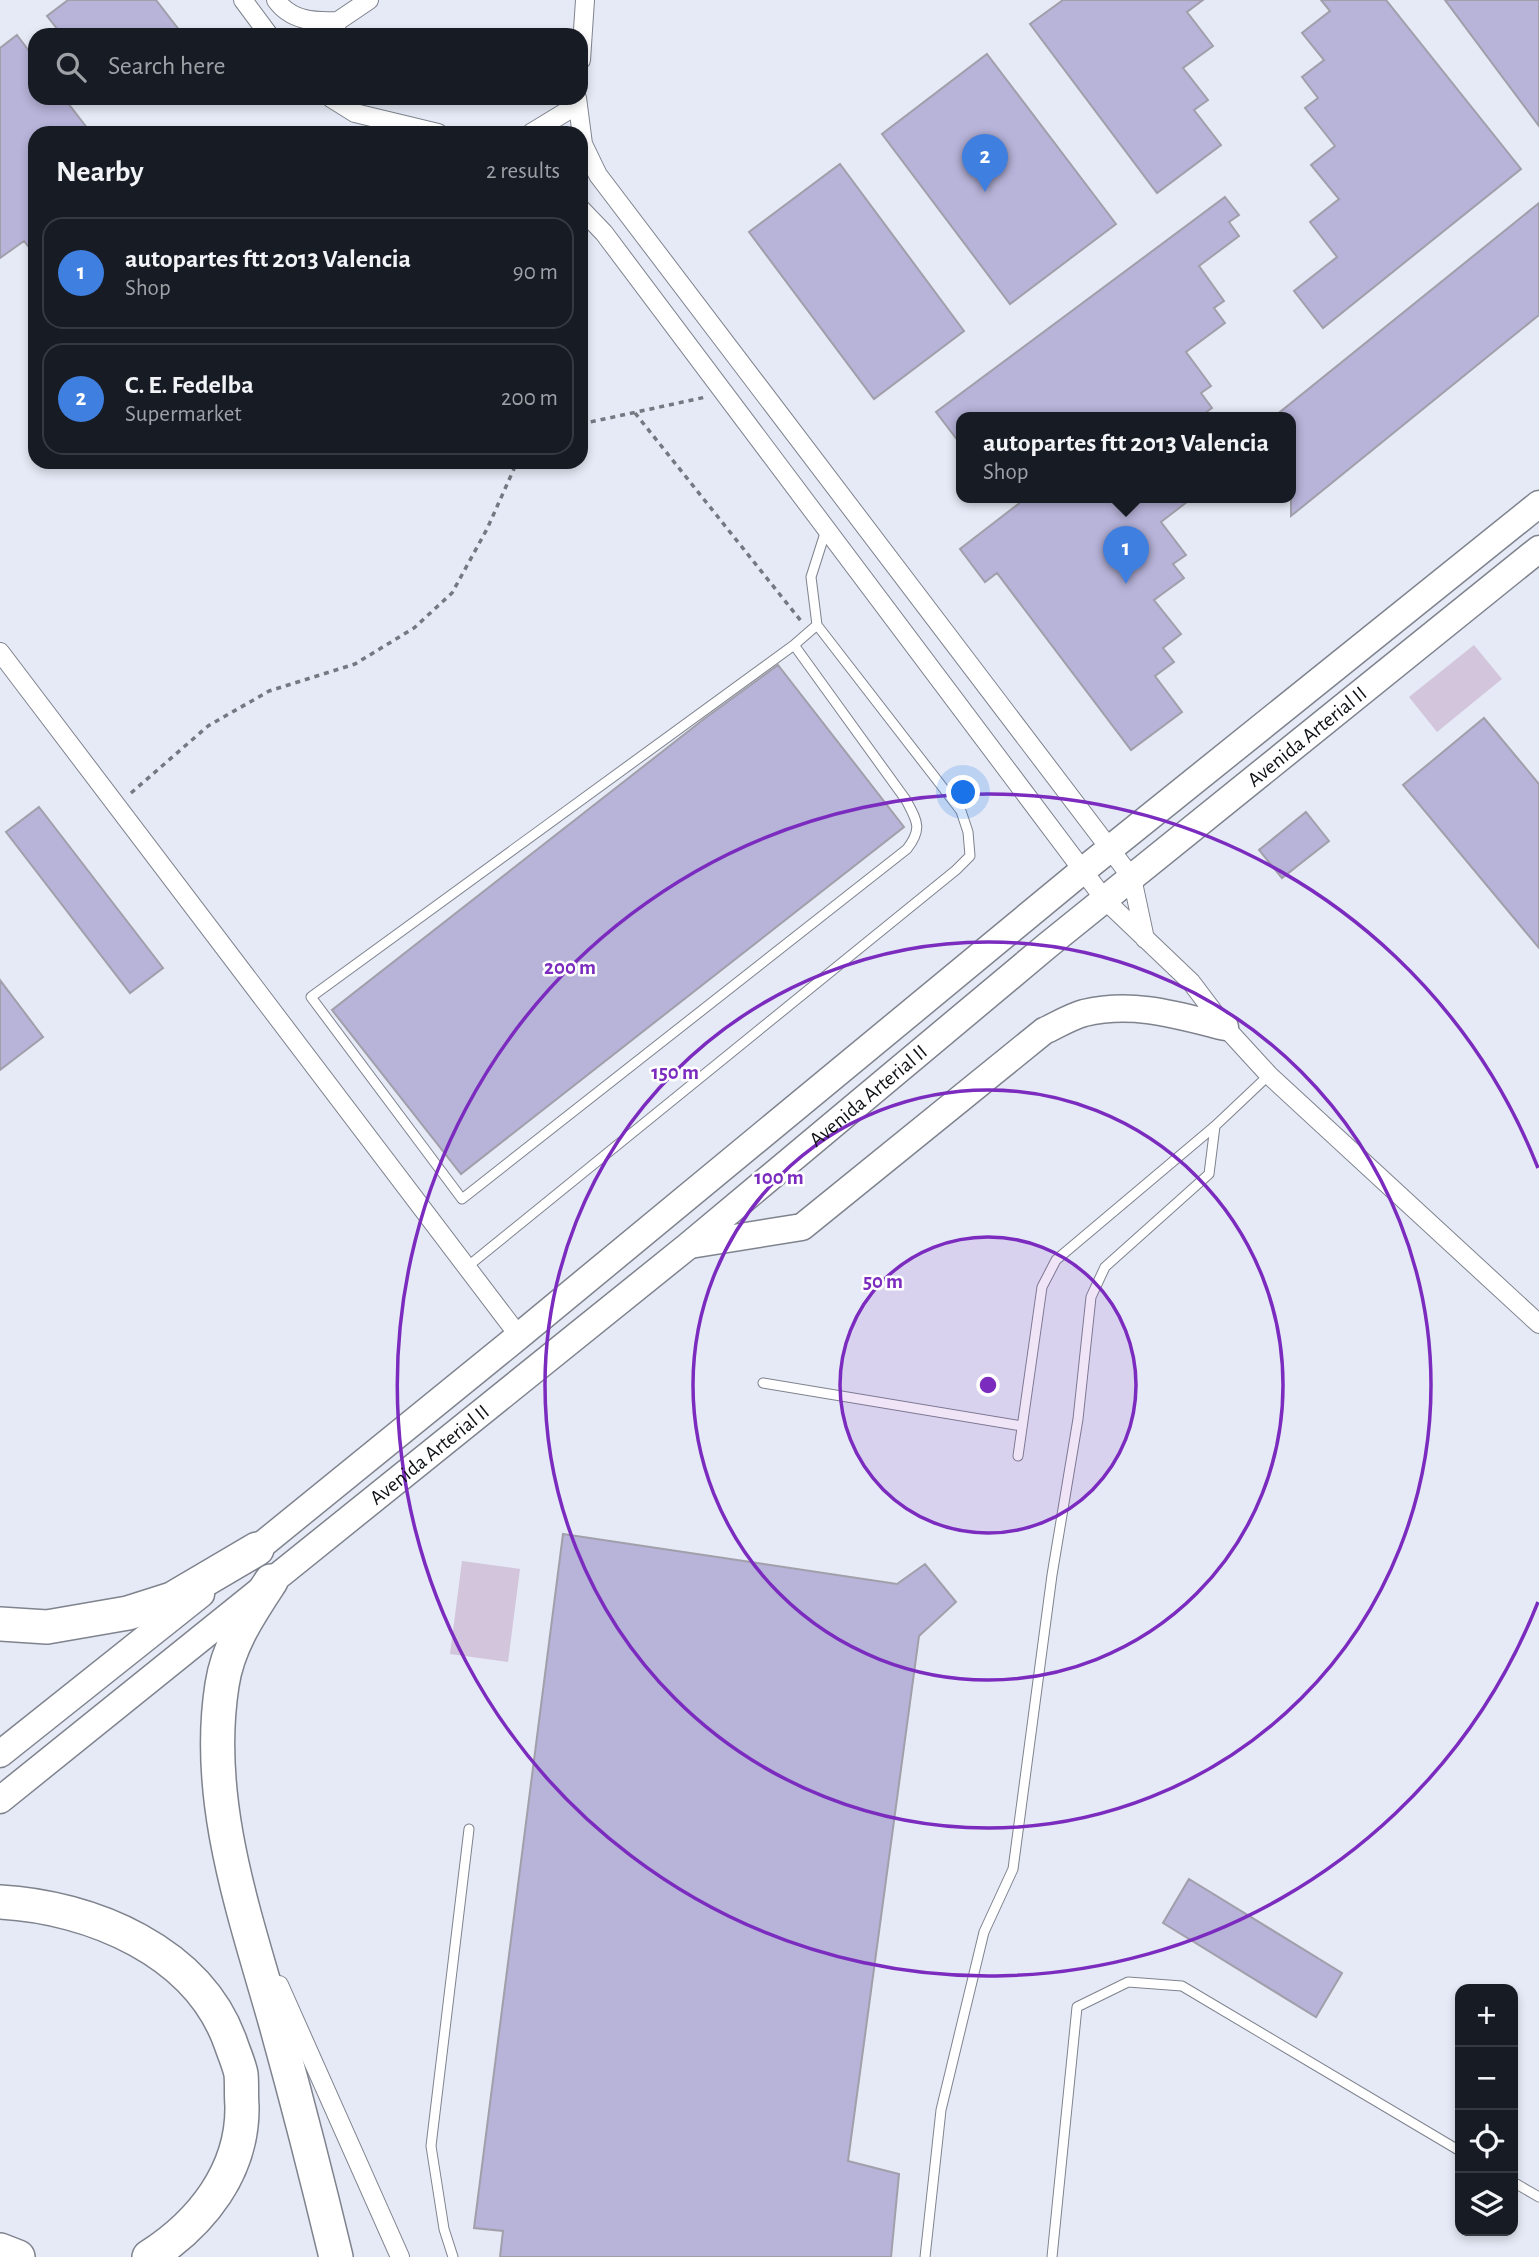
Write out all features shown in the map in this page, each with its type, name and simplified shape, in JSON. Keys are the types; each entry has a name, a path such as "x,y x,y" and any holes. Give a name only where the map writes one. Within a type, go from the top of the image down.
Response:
{"highway":[{"path":"0,1624 47,1627 128,1613 172,1598 257,1549"},
{"path":"271,1581 240,1628 222,1682 216,1739 221,1817 240,1898 305,2129 336,2257"},
{"path":"0,1902 59,1909 100,1922 138,1939 199,1987 223,2021 241,2072 242,2128 236,2156 218,2193 170,2244 149,2257"},
{"path":"0,2250 18,2257"}],"street":[{"path":"243,0 264,28"},
{"path":"276,0 282,9 297,18 335,28 369,0"},
{"path":"583,28 585,0"},
{"path":"541,126 573,105"},
{"path":"577,105 580,126"},
{"path":"351,106 415,126"},
{"path":"588,155 597,174 1132,878 1145,939"},
{"path":"588,216 604,233 1105,900 1191,982 1225,1027 1269,1075 1539,1324"},
{"name":"Avenida Arterial II","path":"0,1755 519,1336 1109,850 1539,504"},
{"name":"Avenida Arterial II","path":"0,1800 688,1245 1037,954 1539,549"},
{"path":"0,652 519,1336"},
{"path":"688,1245 802,1227 1044,1031 1082,1014 1124,1006 1170,1013 1225,1027"},
{"path":"240,1898 400,2257"}],"lane":[{"path":"467,1267 970,856 968,832 961,811 813,628 811,578 826,530"},
{"path":"794,645 906,800 917,821 916,836 907,849 462,1199 311,997 794,645 813,628"},
{"path":"1018,1455 1042,1287 1056,1261 1215,1126 1269,1075"},
{"path":"925,2257 941,2110 984,1932 1013,1869 1052,1575 1078,1419 1091,1297 1105,1267 1209,1174 1215,1126"},
{"path":"763,1384 1022,1426"},
{"path":"453,2257 444,2229 431,2146 469,1829"},
{"path":"1052,2257 1077,2007 1128,1982 1182,1986 1455,2148"},
{"path":"1518,2185 1539,2197"}],"path":[{"path":"588,423 723,394"},
{"path":"635,413 813,628"},
{"path":"116,805 208,726 269,691 355,664 414,628 452,593 488,529 514,469"}],"shaded area":[{"path":"1474,645 1502,679 1437,732 1409,697"},
{"path":"462,1561 520,1569 508,1662 450,1654"}],"building":[{"path":"68,0 156,0 178,28 56,28 47,16"},
{"path":"1063,0 1203,0 1187,12 1213,46 1183,68 1208,100 1194,110 1221,145 1157,193 1030,24"},
{"path":"1321,0 1386,0 1521,169 1323,328 1294,291 1337,257 1310,222 1339,199 1311,165 1335,146 1305,108 1318,98 1302,77 1324,60 1302,33 1330,11"},
{"path":"1445,0 1539,0 1539,126"},
{"path":"17,35 28,50 28,105 69,105 86,126 28,126 28,246 24,241 0,258 0,48"},
{"path":"987,54 1116,224 1010,304 882,134"},
{"path":"840,164 964,331 874,399 749,232"},
{"path":"1225,197 1239,215 1229,222 1239,236 1199,266 1224,301 1214,308 1225,323 1186,352 1211,386 1201,393 1212,408 1206,412 956,412 956,438 936,412"},
{"path":"1539,203 1539,315 1291,516 1291,503 1296,503 1296,412 1280,412"},
{"path":"1020,503 1186,503 1161,522 1186,555 1173,564 1184,578 1154,600 1181,634 1163,648 1174,662 1155,676 1182,712 1131,750 997,573 985,582 960,549"},
{"path":"778,665 904,827 461,1174 332,1010 704,719"},
{"path":"1484,718 1539,784 1539,948 1403,785"},
{"path":"39,807 163,968 130,993 6,832"},
{"path":"1306,812 1329,841 1282,878 1259,850"},
{"path":"0,980 43,1037 0,1070"},
{"path":"563,1534 897,1584 925,1564 956,1602 919,1636 848,2161 899,2174 891,2257 500,2257 503,2231 474,2228"},
{"path":"1189,1879 1342,1973 1316,2017 1163,1923"}],"place":[{"name":"C. E. Fedelba","path":"985,192"},
{"name":"autopartes ftt 2013 Valencia","path":"1126,584"}]}
